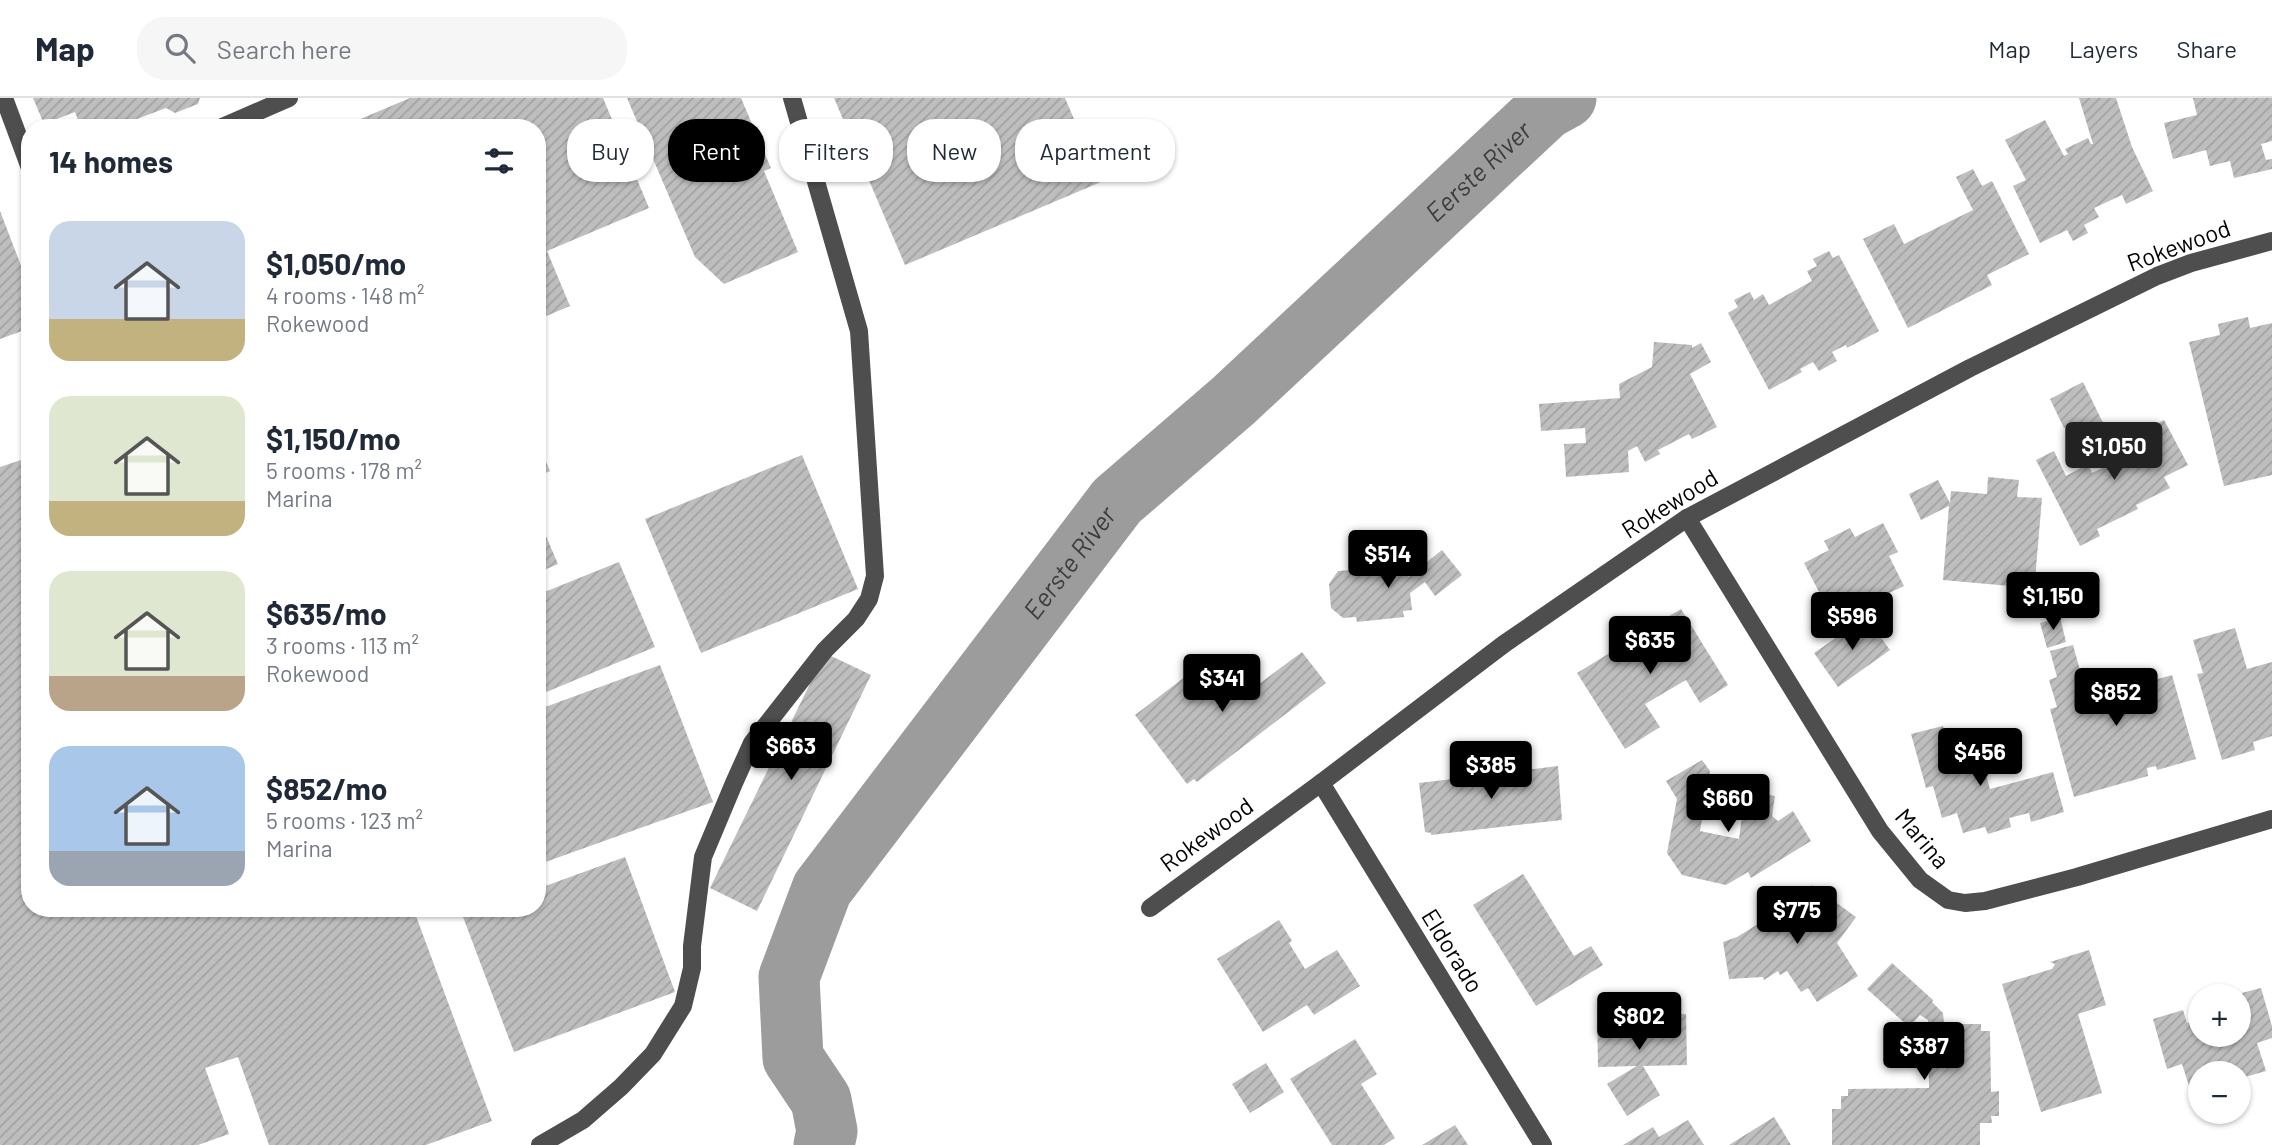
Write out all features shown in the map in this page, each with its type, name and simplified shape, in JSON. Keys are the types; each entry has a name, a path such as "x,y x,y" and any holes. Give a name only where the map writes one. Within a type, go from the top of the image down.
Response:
{"street":[{"path":"4,98 21,144"},
{"path":"241,119 289,98"},
{"path":"540,1145 583,1120 621,1087 653,1054 682,1006 692,968 692,946 703,857 734,783 752,743 825,650 856,619 869,598 875,576 859,331 792,98"},
{"name":"Rokewood","path":"1150,908 1504,644 1687,518 1970,368 2157,276 2192,263 2272,241"},
{"name":"Marina","path":"1687,518 1880,831 1920,880 1948,900 1965,903 1985,901 2077,877 2272,819"},
{"name":"Eldorado","path":"1321,783 1543,1145"}],"building":[{"path":"33,98 200,98 198,104 175,113 166,108 137,119 78,119 75,112 57,119 42,119"},
{"path":"410,98 603,98 612,119 567,119 567,182 638,182 649,208 547,251 570,306 546,316 546,119 360,119"},
{"path":"627,98 741,98 750,119 668,119 668,182 765,182 765,173 798,252 724,284 695,257 654,161 654,119 636,119"},
{"path":"834,98 1065,98 1074,119 1015,119 1015,182 1101,182 905,265 870,182 893,182 893,119 843,119"},
{"path":"2079,98 2116,98 2132,147 2153,191 2126,204 2122,195 2094,208 2099,217 2084,225 2088,233 2073,241 2067,230 2040,243 2013,186 2026,180 2005,140 2045,120 2064,156 2068,154 2065,149 2088,138 2093,144"},
{"path":"2193,98 2272,98 2272,141 2261,144 2266,160 2272,159 2272,169 2234,178 2230,161 2210,166 2206,150 2173,159 2164,123 2197,115"},
{"path":"765,154 771,168 765,171"},
{"path":"1973,169 1982,186 1992,181 2029,254 1987,275 1992,285 1908,328 1863,239 1894,224 1904,244 1973,210 1956,177"},
{"path":"0,211 21,266 21,331 0,339"},
{"path":"1829,251 1833,258 1839,255 1879,331 1847,348 1846,345 1832,352 1837,361 1819,371 1813,362 1800,369 1802,372 1769,390 1728,313 1738,307 1734,300 1750,292 1754,300 1763,294 1769,305 1812,281 1807,271 1817,266 1813,259"},
{"path":"2248,317 2250,328 2272,323 2272,475 2224,486 2189,342 2220,335 2218,324"},
{"path":"1654,342 1692,345 1692,348 1701,343 1711,362 1690,374 1717,427 1692,439 1689,434 1658,450 1660,454 1645,462 1637,446 1628,451 1629,472 1566,477 1564,444 1586,443 1585,428 1541,431 1539,404 1620,398 1619,384 1652,367"},
{"path":"2083,382 2106,429 2084,440 2076,422 2064,428 2050,399"},
{"path":"2164,420 2188,465 2164,477 2170,488 2136,505 2138,509 2097,529 2100,536 2080,546 2036,460 2054,451 2066,476 2088,464 2092,473 2121,459 2117,451 2143,438 2140,432"},
{"path":"802,455 858,589 701,653 645,519"},
{"path":"21,460 21,917 416,917 492,1121 426,1145 269,1145 238,1057 205,1068 229,1134 198,1145 0,1145 0,467"},
{"path":"1988,477 2019,480 2017,497 2042,498 2033,603 2008,601 2010,586 1943,580 1949,506 1921,520 1909,494 1938,480 1950,503 1951,491 1987,494"},
{"path":"1883,523 1898,552 1889,556 1904,586 1887,594 1888,597 1835,623 1804,563 1829,550 1824,541 1850,528 1855,537"},
{"path":"546,536 558,564 546,569"},
{"path":"1442,550 1462,575 1435,596 1425,582 1410,593 1412,610 1403,611 1404,617 1357,622 1356,617 1343,618 1331,608 1329,584 1338,571 1351,570 1352,576 1408,570 1408,577"},
{"path":"619,562 655,647 546,692 546,591"},
{"path":"1681,609 1728,685 1700,703 1686,680 1645,704 1660,727 1625,749 1577,673 1654,630 1652,626"},
{"path":"1866,617 1890,650 1838,687 1814,653"},
{"path":"2060,617 2066,642 2047,648 2040,623"},
{"path":"2235,628 2247,669 2272,662 2272,736 2253,742 2255,750 2222,760 2197,674 2203,673 2193,640"},
{"path":"2073,645 2088,699 2172,675 2196,759 2157,770 2156,766 2147,768 2148,776 2074,797 2050,709 2057,707 2049,680 2057,677 2050,651"},
{"path":"1302,652 1326,683 1197,782 1194,779 1187,784 1135,715 1207,660 1233,692 1253,677 1259,684"},
{"path":"825,653 871,675 757,911 710,888"},
{"path":"660,665 713,802 546,862 546,707"},
{"path":"1943,726 1953,762 1980,754 1990,789 2053,772 2064,812 2031,822 2029,813 2009,818 2011,827 1988,834 1985,827 1963,833 1957,813 1942,818 1933,786 1926,788 1911,734"},
{"path":"1702,760 1710,771 1700,831 1739,839 1745,791 1775,796 1772,816 1778,821 1793,811 1811,841 1751,878 1748,872 1726,885 1682,875 1667,853 1677,799 1666,781"},
{"path":"1558,766 1562,820 1431,835 1425,832 1419,783"},
{"path":"625,857 675,992 514,1052 463,917 546,917 546,886"},
{"path":"1523,874 1574,956 1591,946 1603,965 1536,1006 1473,905"},
{"path":"1812,885 1856,917 1837,943 1858,976 1817,1002 1808,988 1801,992 1787,971 1780,975 1778,971 1764,980 1763,977 1729,979 1723,942 1737,937 1806,894"},
{"path":"1279,920 1305,969 1337,950 1360,986 1314,1015 1307,1005 1263,1032 1217,959"},
{"path":"2089,950 2106,1005 2078,1014 2102,1093 2041,1112 2002,984 2052,969 2055,964 2050,962"},
{"path":"1892,963 1933,1000 1943,1013 1944,1024 1981,1024 1981,1031 1990,1031 1991,1092 1999,1091 1999,1116 1991,1116 1992,1123 1980,1123 1980,1145 1832,1145 1832,1109 1841,1109 1841,1096 1848,1096 1848,1089 1929,1088 1928,1020 1920,1015 1909,1027 1867,989"},
{"path":"2261,988 2272,1026 2272,1038 2257,1043 2266,1071 2251,1075 2251,1061 2188,1061 2188,1083 2182,1064 2167,1069 2153,1019 2183,1010 2188,1023 2188,1047 2251,1047 2251,991"},
{"path":"1629,1008 1630,1025 1652,1024 1652,1015 1686,1014 1687,1065 1643,1066 1660,1095 1627,1116 1607,1084 1637,1066 1598,1067 1597,1009"},
{"path":"1355,1039 1377,1074 1361,1084 1395,1138 1384,1145 1332,1145 1290,1079"},
{"path":"1266,1063 1284,1092 1250,1113 1232,1084"},
{"path":"1774,1117 1791,1145 1729,1145"},
{"path":"1688,1120 1704,1145 1623,1145 1653,1127 1659,1137"},
{"path":"1455,1125 1468,1145 1422,1145"}],"waterway":[{"name":"Eerste River","path":"824,1145 827,1131 821,1100 793,1058 789,977 822,889 1117,501 1233,401 1546,109 1566,98"}]}
